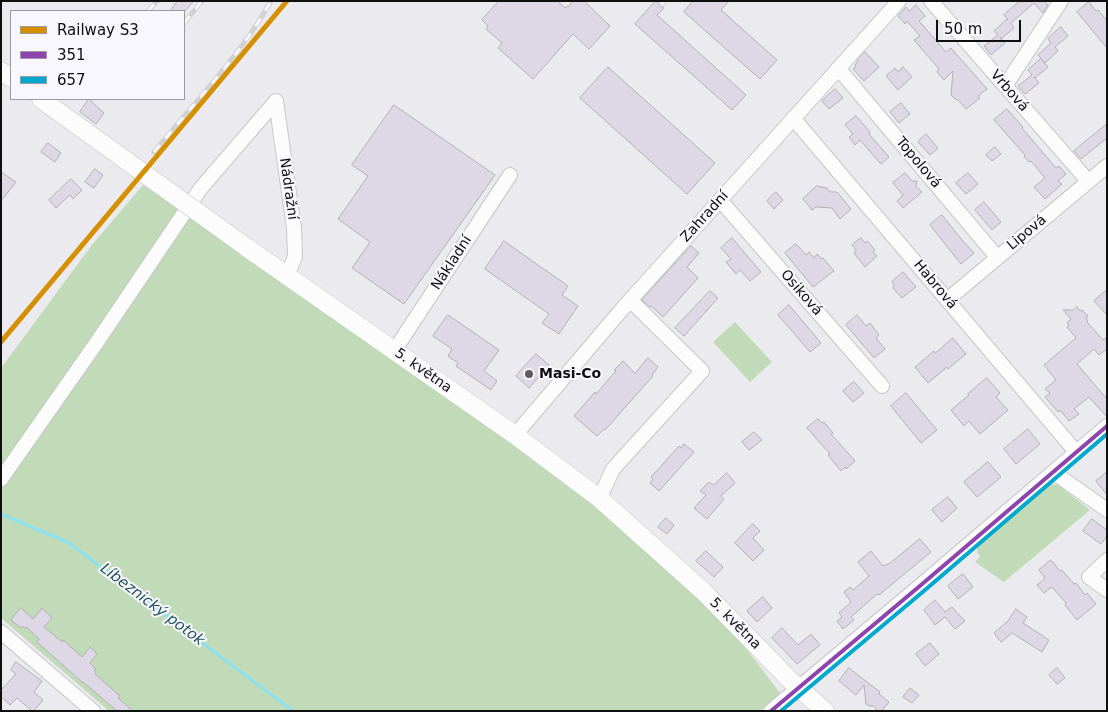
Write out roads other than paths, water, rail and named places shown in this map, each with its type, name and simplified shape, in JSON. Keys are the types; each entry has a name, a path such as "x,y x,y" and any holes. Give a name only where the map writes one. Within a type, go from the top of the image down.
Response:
{"main road":[{"name":"5. května","path":"42,100 246,247 515,435 598,498 704,592 798,688 825,711"}],"street":[{"name":"Zahradní","path":"515,435 630,300 898,1"},
{"name":"Vrbová","path":"931,1 1088,181"},
{"path":"1005,86 1061,1"},
{"name":"Topolová","path":"838,68 997,257"},
{"name":"Nádražní","path":"1,479 97,342 201,188 276,102 294,228 295,256 287,276"},
{"name":"Habrová","path":"793,118 1076,452"},
{"name":"Lipová","path":"947,300 1107,166"},
{"name":"Nákladní","path":"394,351 510,175"},
{"name":"Osiková","path":"720,200 882,386"},
{"path":"598,498 613,469 702,371 630,300"},
{"path":"771,711 928,580 1058,476 1076,452 1107,426"},
{"path":"1058,476 1107,510"},
{"path":"1107,560 1088,577 1107,590"},
{"path":"1,632 93,711"}],"waterway":[{"name":"Líbeznický potok","path":"1,514 69,543 293,711"}],"railway":[{"path":"149,10 157,1"},
{"path":"185,22 202,1"},
{"path":"154,152 233,57 256,26 271,1"},
{"path":"661,5 664,1"}],"rail line":[{"name":"S3","path":"1,342 287,1"}],"place":[{"name":"Masi-Co","path":"529,374"}]}
